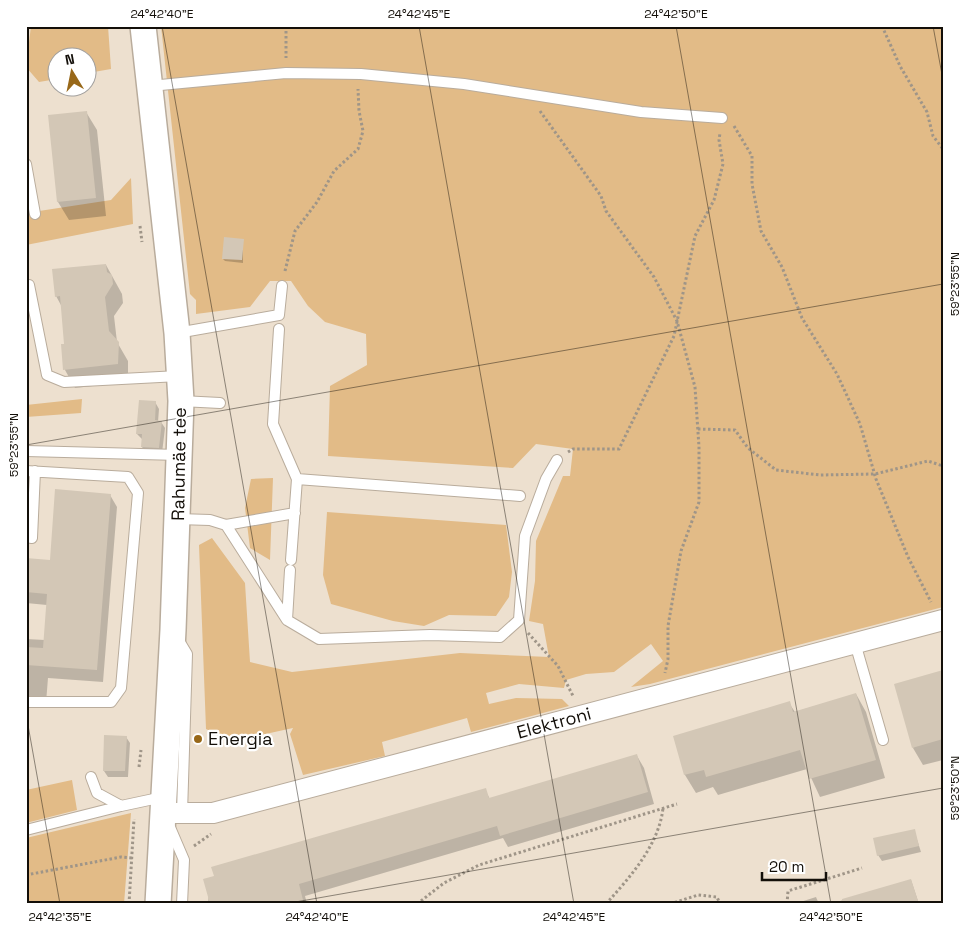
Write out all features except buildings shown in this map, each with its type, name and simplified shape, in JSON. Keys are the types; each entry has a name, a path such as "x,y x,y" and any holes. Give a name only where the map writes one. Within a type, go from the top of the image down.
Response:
{"street":[{"name":"Rahumäe tee","path":"143,26 177,333 180,401 170,807 158,904"},
{"name":"Elektroni","path":"170,807 213,812 942,620"}],"lane":[{"path":"150,86 286,73 361,74 464,84 641,112 722,118"},
{"path":"26,164 35,214"},
{"path":"29,285 47,375 64,382 179,376"},
{"path":"177,333 279,314 282,286"},
{"path":"279,329 273,424 297,479 287,620"},
{"path":"180,401 220,403"},
{"path":"26,451 180,455"},
{"path":"226,525 287,620 319,639 430,635 500,637 519,620 525,536 546,479 557,460"},
{"path":"26,538 32,538 31,471 128,477 138,492 121,688 111,702 26,702"},
{"path":"297,479 520,496"},
{"path":"178,519 210,520 226,525 295,513"},
{"path":"855,643 883,740"},
{"path":"91,777 97,793 121,806"},
{"path":"26,830 121,806 170,807 184,860 182,904"}],"path":[{"path":"286,26 286,73"},
{"path":"882,26 900,66 927,112 933,136 943,149"},
{"path":"282,286 296,231 317,202 334,171 358,149 363,131 358,94 361,74"},
{"path":"527,94 601,196 606,211 654,277 677,321 695,387 698,429 699,502 681,551 668,626 668,659 659,695"},
{"path":"557,460 573,449 619,449 674,336 696,236 714,200 723,164 719,140 722,118 736,128 752,156 752,184 761,231 782,267 802,318 837,374 860,424 875,474 908,557 942,620"},
{"path":"698,429 736,430 748,448 776,470 820,475 875,474 928,461 943,466"},
{"path":"519,620 532,639 558,666 574,698"},
{"path":"417,904 444,883 478,865 677,804"},
{"path":"606,904 647,851 662,820 663,808"},
{"path":"129,904 134,813"},
{"path":"26,875 121,857 133,858"},
{"path":"787,904 788,892 862,868"},
{"path":"670,904 698,895 717,897 720,904"}],"shaded area":[{"path":"31,26 108,26 111,69 98,71 98,48 48,48 48,80 39,82 26,67"},
{"path":"161,26 943,26 943,607 650,684 631,687 663,661 651,644 614,672 586,674 566,680 564,688 519,684 486,693 489,704 516,698 562,699 569,706 471,732 467,718 382,742 385,756 303,775 290,734 293,728 233,741 206,729 199,545 212,538 245,583 250,662 292,672 460,653 549,657 543,624 529,621 535,581 536,541 563,476 570,476 573,449 536,444 513,468 328,456 330,386 367,365 366,334 325,322 308,306 291,281 270,281 250,307 196,314 196,300 190,294"},
{"path":"131,178 133,224 26,245 26,213 111,200"},
{"path":"82,399 81,413 26,417 26,405"},
{"path":"273,478 270,560 250,548 245,508 251,479"},
{"path":"327,512 506,525 512,572 509,597 496,616 449,615 424,626 393,621 331,604 323,575"},
{"path":"72,780 77,810 26,823 26,790"},
{"path":"131,813 124,904 26,904 26,838"}],"place":[{"name":"Energia","path":"198,739"}]}
